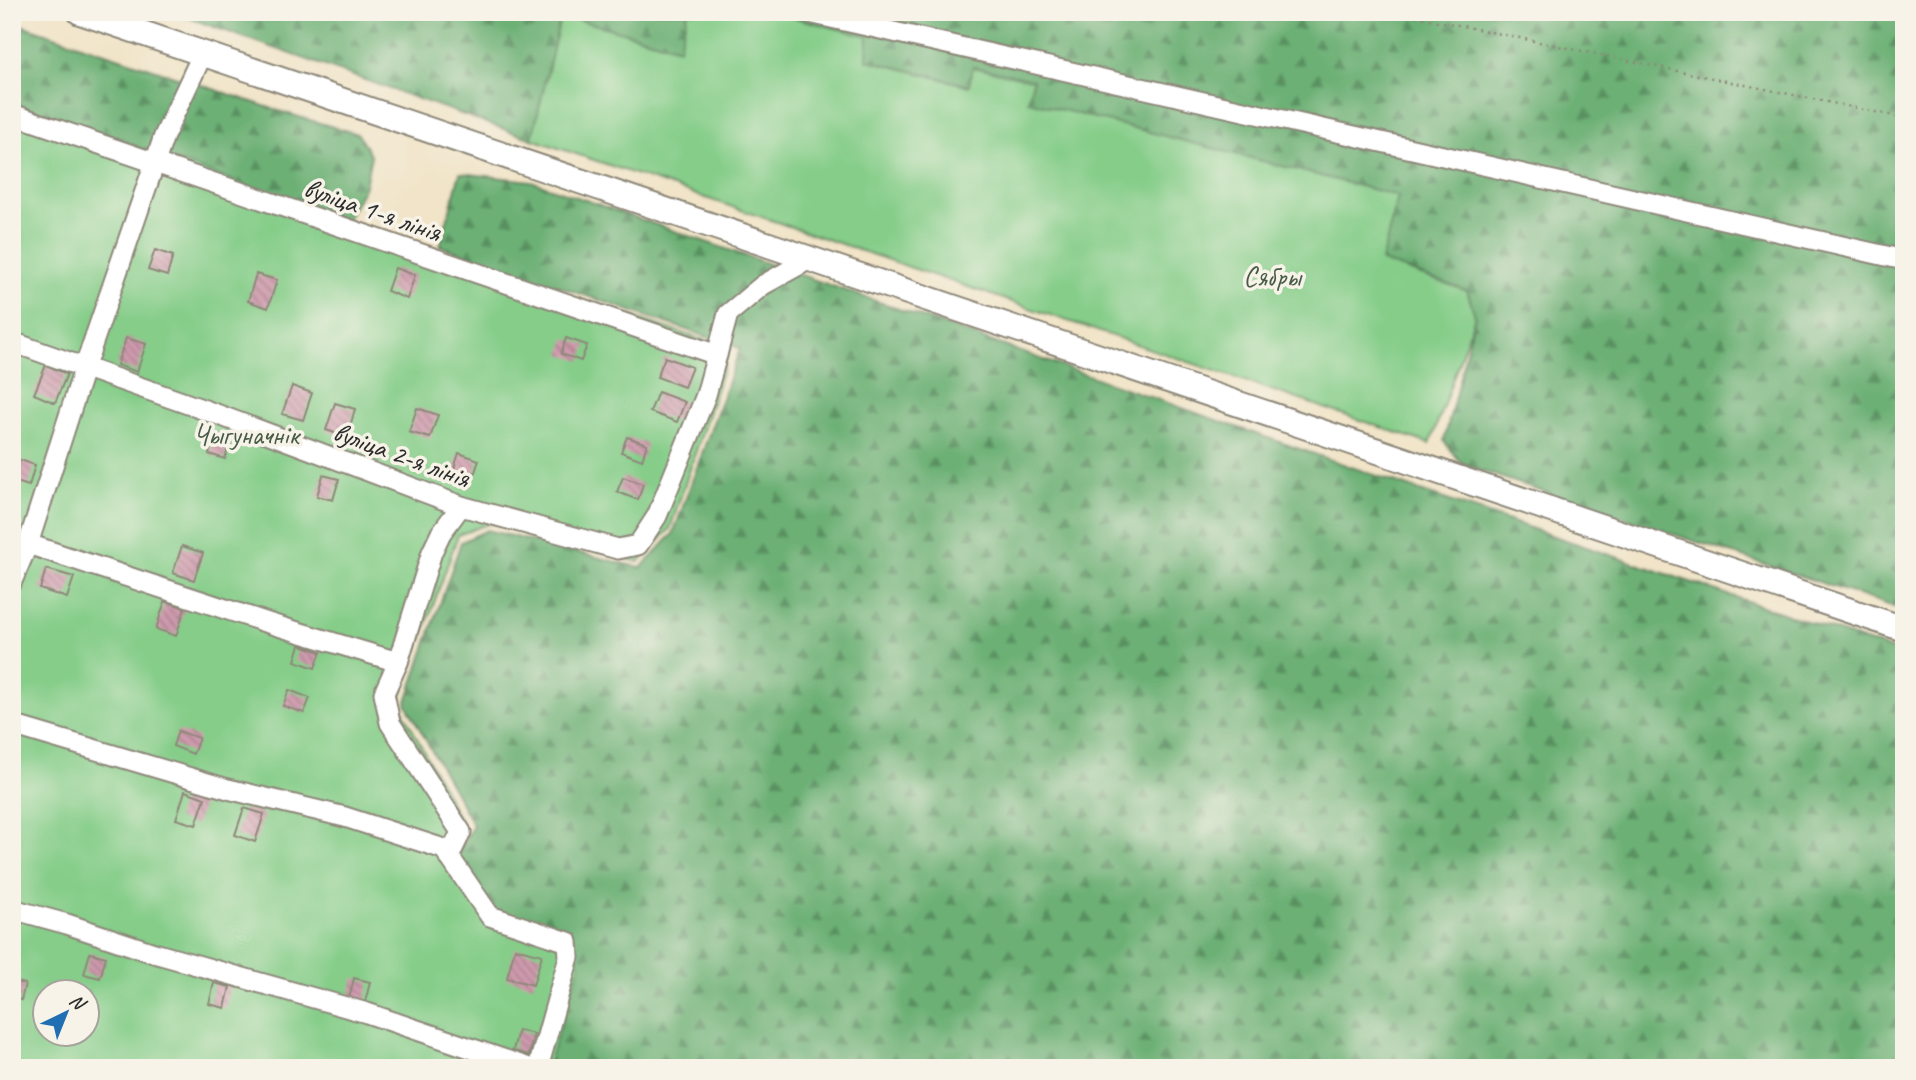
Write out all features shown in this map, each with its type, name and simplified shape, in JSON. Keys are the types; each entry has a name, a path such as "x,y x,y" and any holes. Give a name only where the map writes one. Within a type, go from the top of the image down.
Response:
{"main road":[{"path":"80,12 1904,629"}],"lane":[{"path":"805,12 1904,260"},
{"path":"12,581 20,544 84,369 164,136 203,53"},
{"name":"вуліца 1-я лінія","path":"12,114 717,355"},
{"path":"717,355 728,314 763,285 808,260"},
{"name":"вуліца 2-я лінія","path":"12,342 219,415 461,506 618,549 638,545 657,516 706,395 717,355"},
{"path":"449,857 461,832 390,723 384,693 398,662 432,552 441,533 461,506"},
{"path":"20,544 398,662"},
{"path":"12,725 228,789 394,831 444,849 490,916 568,942 569,957 538,1068"},
{"path":"12,909 154,953 367,1013 529,1068"}],"path":[{"path":"1395,12 1904,118"}],"green space":[{"path":"172,12 688,12 680,48 561,15 532,139"},
{"name":"Сябры","path":"688,12 771,12 868,36 867,60 969,86 973,67 1033,80 1028,101 1398,196 1381,261 1467,291 1475,316 1430,444 532,139 561,15 679,48"},
{"path":"771,12 1904,12 1904,610 1463,465 1444,441 1475,316 1467,291 1381,261 1398,196 1027,101 1033,80 974,67 970,86 867,60 867,36"},
{"path":"12,22 282,112 358,134 371,156 365,186 346,221 12,103"},
{"name":"Чыгуначнік","path":"12,103 444,255 730,349 670,529 639,562 490,523 458,535 399,703 461,823 444,858 493,909 568,942 580,964 547,1068 12,1068"},
{"path":"460,173 531,181 1426,493 1904,654 1904,1068 547,1068 493,909 455,859 473,825 406,704 461,542 487,530 641,568 673,534 740,348 440,246"}],"building":[{"path":"155,250 173,256 167,276 148,270"},
{"path":"395,268 415,275 407,299 387,291"},
{"path":"256,274 277,280 268,308 248,301"},
{"path":"126,338 146,344 137,372 117,365"},
{"path":"566,338 587,345 581,361 561,354"},
{"path":"665,357 692,367 684,387 657,377"},
{"path":"46,365 67,374 55,403 34,394"},
{"path":"292,386 312,393 303,420 282,414"},
{"path":"658,392 685,402 677,422 650,412"},
{"path":"335,403 355,409 347,437 326,430"},
{"path":"417,408 438,415 430,438 409,432"},
{"path":"215,433 231,438 225,459 209,454"},
{"path":"627,437 647,444 642,460 621,452"},
{"path":"459,453 479,460 470,487 450,481"},
{"path":"20,460 35,465 29,486 13,481"},
{"path":"323,475 339,479 333,500 317,496"},
{"path":"623,477 643,484 638,500 617,492"},
{"path":"182,546 203,553 194,580 173,573"},
{"path":"46,569 74,577 67,598 40,589"},
{"path":"165,601 185,608 176,636 156,629"},
{"path":"300,645 321,652 315,668 295,661"},
{"path":"289,690 310,698 304,713 283,706"},
{"path":"178,731 199,738 193,754 173,746"},
{"path":"185,791 205,798 196,825 176,819"},
{"path":"244,808 264,814 255,842 235,835"},
{"path":"515,948 542,955 533,985 507,978"},
{"path":"90,953 106,957 100,978 84,974"},
{"path":"354,978 370,982 365,1003 349,999"},
{"path":"12,981 25,984 21,1000 12,998"},
{"path":"214,983 230,987 225,1008 209,1004"},
{"path":"518,1030 534,1034 529,1055 513,1051"}]}
